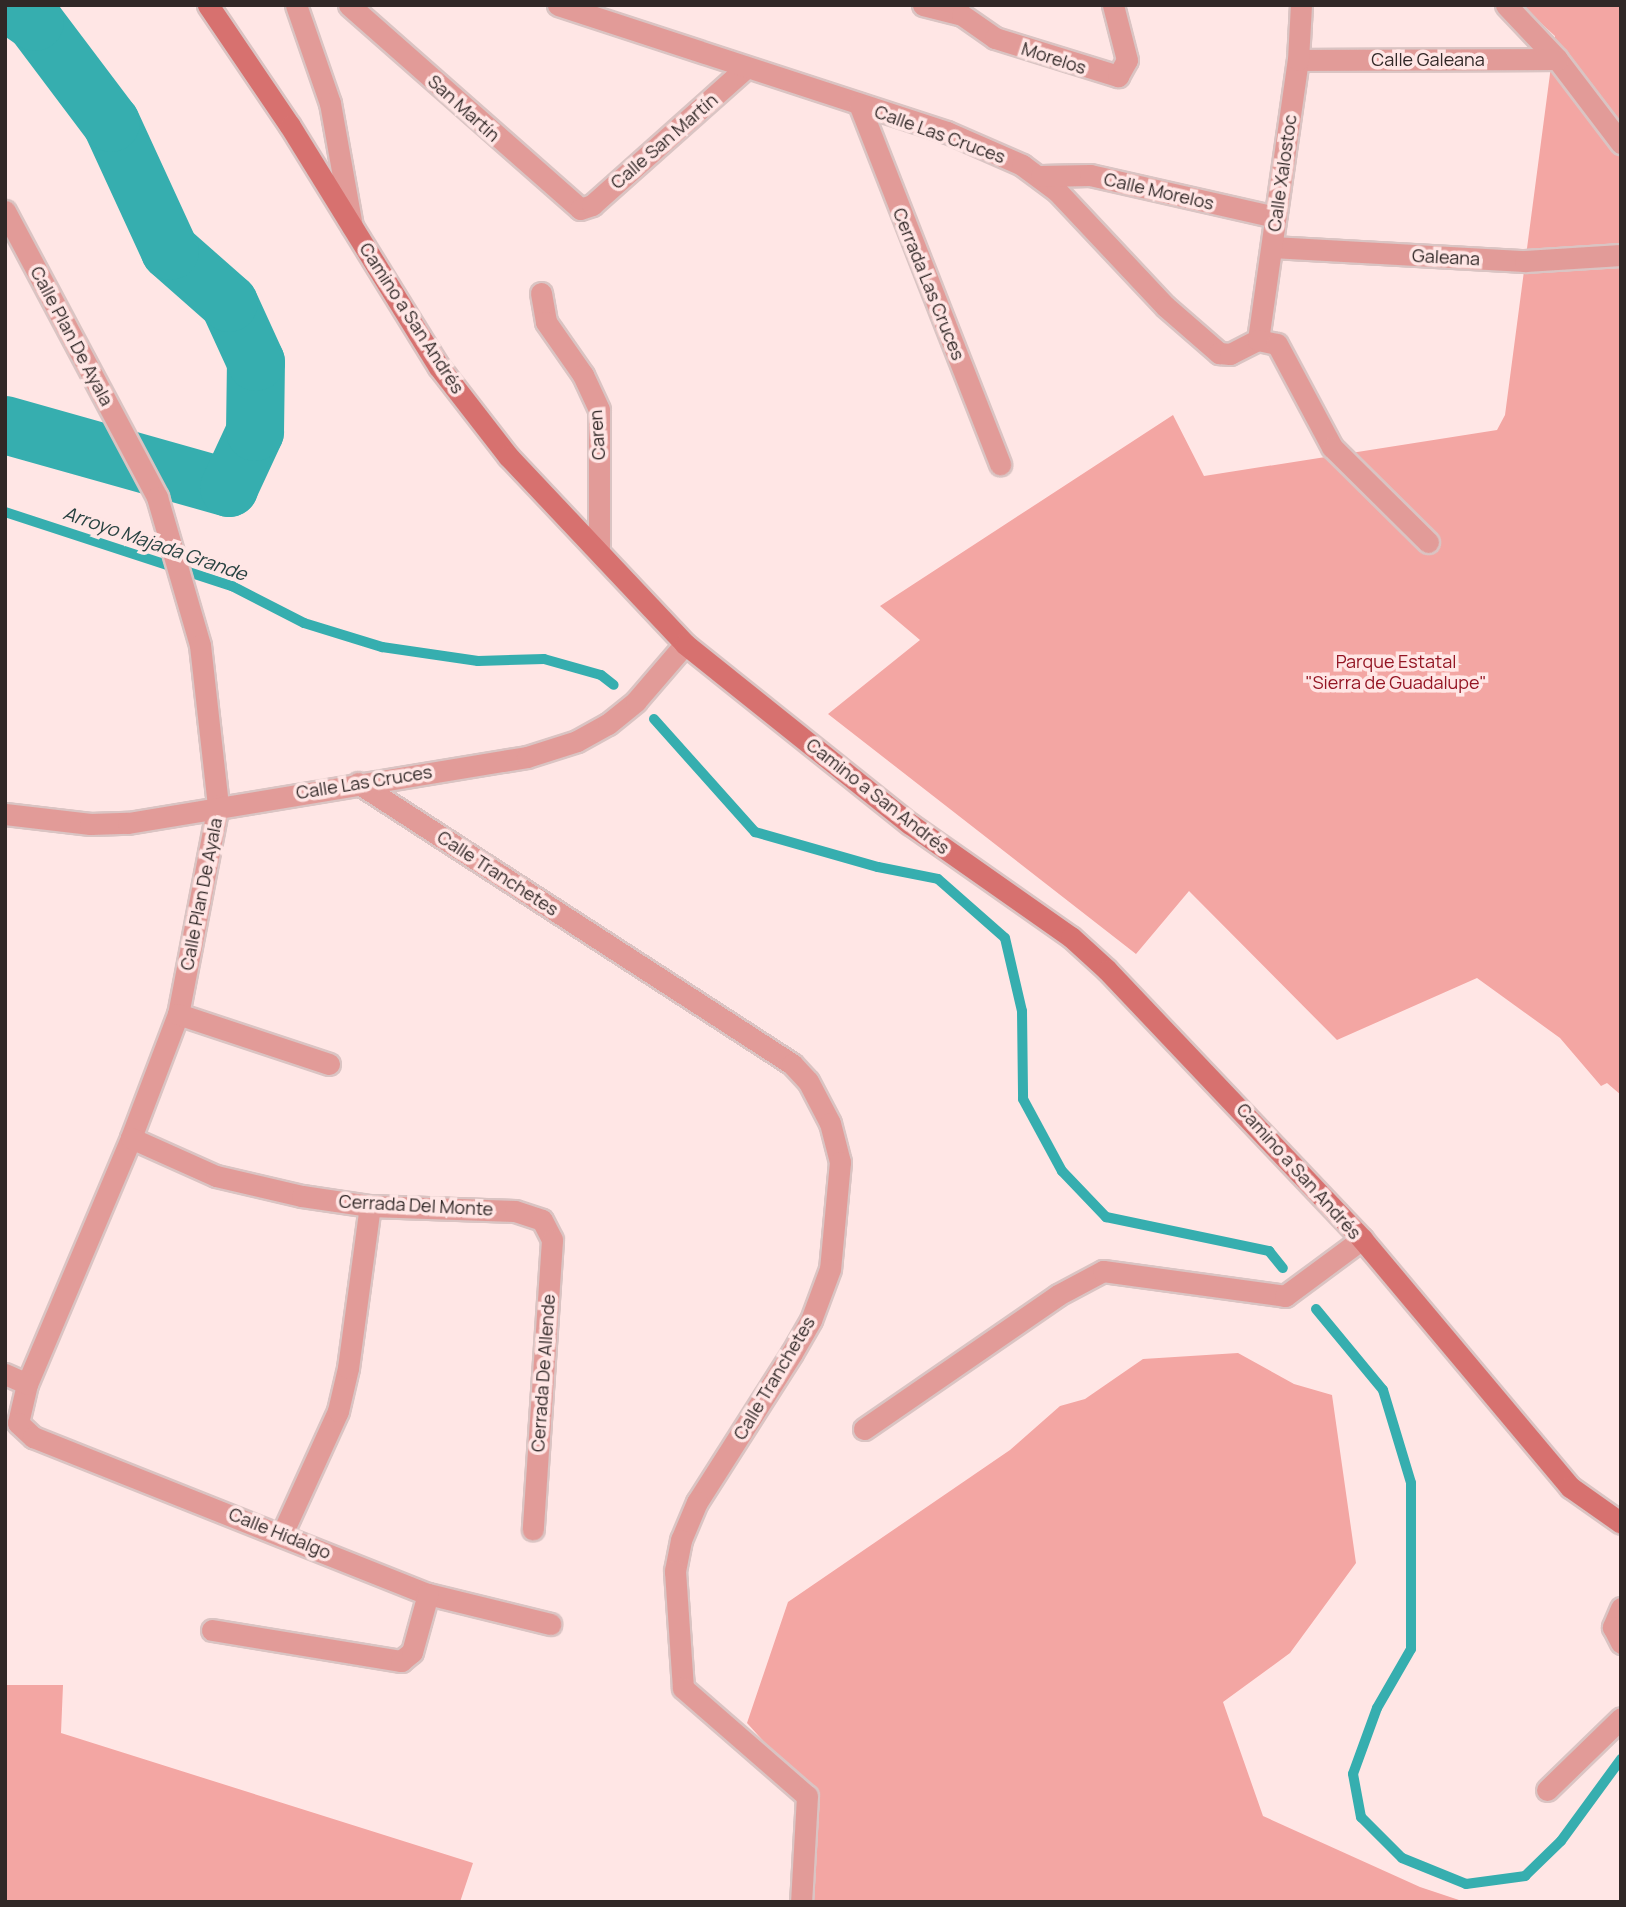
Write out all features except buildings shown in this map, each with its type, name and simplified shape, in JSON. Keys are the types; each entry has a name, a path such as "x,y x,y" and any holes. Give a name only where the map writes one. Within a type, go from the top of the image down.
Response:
{"street":[{"name":"Camino a San Andrés","path":"208,5 447,377 508,456 685,644 911,824 1071,937 1214,1079 1362,1239 1570,1487 1621,1522"},
{"path":"296,5 330,103 352,226"},
{"name":"San Martín","path":"349,5 580,209"},
{"name":"Calle Las Cruces","path":"558,5 585,11 746,68 947,132 1041,176 1165,306 1219,353 1230,354 1258,340"},
{"name":"Morelos","path":"923,5 962,15 995,38 1118,76 1127,60 1113,5"},
{"name":"Calle Xalostoc","path":"1258,340 1298,60 1301,5"},
{"path":"1506,5 1557,59 1621,143"},
{"name":"Calle Galeana","path":"1298,60 1557,59"},
{"name":"Calle San Martín","path":"580,209 592,205 746,68"},
{"name":"Cerrada Las Cruces","path":"859,104 1000,464"},
{"name":"Calle Morelos","path":"1041,176 1090,175 1275,217"},
{"name":"Calle Plan De Ayala","path":"5,211 157,497 200,645 218,805 178,1014 131,1138 27,1384 18,1423"},
{"name":"Galeana","path":"1272,247 1525,261 1621,255"},
{"name":"Caren","path":"541,293 545,322 583,375 599,410 599,551"},
{"path":"1258,340 1277,344 1332,447 1428,542"},
{"name":"Calle Las Cruces","path":"5,814 103,824 527,757 577,741 608,724 636,701 685,644"},
{"name":"Calle Tranchetes","path":"358,783 792,1064 808,1081 830,1123 840,1162 830,1269 811,1320 697,1502 681,1540 675,1571 683,1688 807,1796 801,1902"},
{"path":"178,1014 330,1064"},
{"name":"Cerrada Del Monte","path":"131,1138 216,1176 370,1206 515,1211 542,1220"},
{"path":"282,1534 338,1411 348,1368 370,1206"},
{"name":"Cerrada De Allende","path":"533,1529 552,1240 542,1220"},
{"path":"864,1430 1058,1295 1103,1271 1285,1296 1362,1239"},
{"path":"5,1374 27,1384"},
{"name":"Calle Hidalgo","path":"18,1423 33,1437 428,1594 550,1624"},
{"path":"212,1630 401,1661 412,1652 428,1594"},
{"path":"1621,1608 1613,1627 1621,1643"},
{"path":"1547,1790 1621,1718"}],"green space":[{"name":"Parque Estatal \"Sierra de Guadalupe\"","path":"1521,5 1621,5 1621,1095 1607,1083 1601,1086 1560,1038 1477,978 1337,1040 1189,891 1136,954 828,714 920,640 880,606 1173,415 1204,476 1497,430 1505,415 1555,36"},
{"path":"1238,1353 1294,1384 1332,1395 1356,1563 1290,1653 1223,1702 1263,1816 1420,1887 1465,1902 796,1902 807,1830 794,1775 747,1723 788,1602 1010,1450 1060,1406 1085,1399 1143,1359"},
{"path":"5,1685 63,1685 61,1733 473,1863 460,1902 5,1902"}],"waterway":[{"path":"5,425 229,488 255,432 256,362 229,303 170,251 111,123 35,22 11,5"},
{"name":"Arroyo Majada Grande","path":"5,512 232,586 304,623 382,647 478,661 544,659 601,675 614,685"},
{"name":"Arroyo Majada Grande","path":"654,719 755,832 878,867 938,879 1005,938 1022,1011 1023,1099 1062,1171 1106,1217 1269,1251 1283,1268"},
{"name":"Arroyo Majada Grande","path":"1316,1309 1383,1390 1411,1483 1411,1649 1377,1708 1353,1774 1361,1817 1402,1858 1466,1884 1525,1876 1561,1841 1621,1759"}]}
